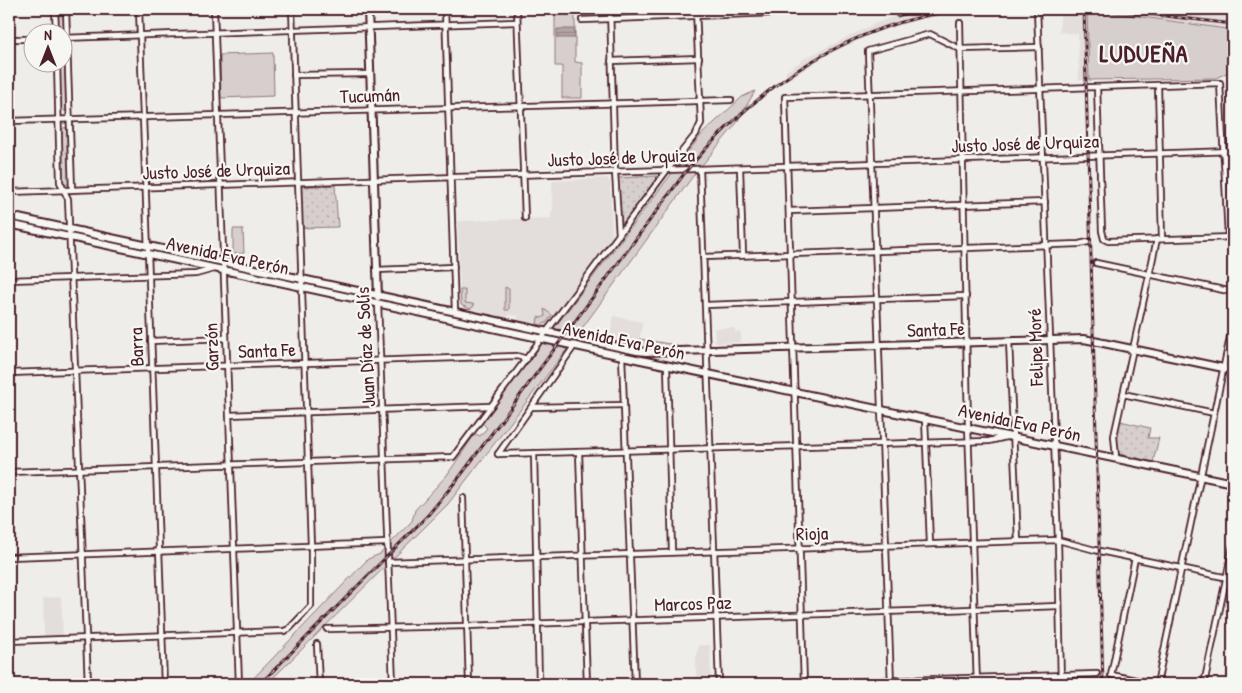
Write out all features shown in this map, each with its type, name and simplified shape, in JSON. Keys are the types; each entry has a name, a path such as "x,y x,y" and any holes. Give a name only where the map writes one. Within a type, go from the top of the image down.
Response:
{"main road":[{"name":"Juan Díaz de Solís","path":"368,9 378,303"},
{"name":"Avenida Eva Perón","path":"9,216 638,351"},
{"name":"Avenida Eva Perón","path":"9,224 622,356 968,426 1233,483"},
{"name":"Santa Fe","path":"638,351 1084,339 1233,370"}],"street":[{"path":"56,9 56,22"},
{"path":"66,9 66,22"},
{"name":"Barra","path":"139,9 164,684"},
{"name":"Garzón","path":"214,9 239,684"},
{"path":"9,641 286,630 311,606 311,546 292,9"},
{"path":"445,9 455,312"},
{"path":"516,9 525,218"},
{"path":"610,9 619,235"},
{"path":"9,472 453,457 667,170 696,134 701,123 696,9"},
{"name":"Felipe Moré","path":"1037,9 1058,540 1061,684"},
{"path":"582,20 697,16 760,11 774,13"},
{"path":"72,37 517,22"},
{"path":"960,23 968,442 977,684"},
{"path":"891,682 868,50 930,34 960,49 1039,47"},
{"path":"9,39 22,38"},
{"path":"611,61 699,58"},
{"path":"57,72 60,182 68,199 88,684"},
{"path":"67,72 72,190"},
{"path":"294,75 370,74"},
{"path":"804,684 785,97 1220,83 1223,152 1231,237 1108,241 1104,239 1102,232 1096,88"},
{"path":"1116,457 1114,436 1149,274 1160,239 1158,85"},
{"name":"Tucumán","path":"9,121 731,100"},
{"name":"Justo José de Urquiza","path":"9,192 1233,152"},
{"path":"740,168 743,255"},
{"path":"700,169 719,684"},
{"path":"789,211 1045,202"},
{"path":"703,256 1047,246 1088,242"},
{"path":"1096,263 1233,292"},
{"path":"9,280 196,274 215,268"},
{"path":"376,270 454,268"},
{"path":"705,305 966,296"},
{"name":"Juan Díaz de Solís","path":"378,303 392,684"},
{"path":"1135,558 1111,675 1157,684 1233,323"},
{"path":"151,341 226,338"},
{"path":"1010,342 1018,541"},
{"path":"575,346 498,454 968,442 988,441 1014,436"},
{"name":"Santa Fe","path":"9,373 517,356 527,359"},
{"path":"622,356 634,684"},
{"path":"667,365 672,552"},
{"path":"1123,394 1214,413"},
{"path":"533,407 624,405"},
{"path":"229,415 491,406"},
{"path":"925,418 930,544"},
{"path":"579,452 587,684"},
{"path":"534,453 539,684"},
{"path":"462,498 469,684"},
{"name":"Rioja","path":"388,562 1058,540 1233,579"},
{"path":"9,557 387,543"},
{"path":"1204,684 1233,546"},
{"name":"Marcos Paz","path":"327,629 538,624 1059,606"},
{"path":"317,644 319,684"},
{"path":"9,674 9,684"},
{"path":"782,684 1097,674"}],"shaded area":[{"path":"58,9 63,9 64,22 58,22"},
{"path":"575,9 575,62 582,63 582,98 562,98 562,66 555,66 555,14"},
{"path":"915,9 983,9 916,20 871,34 827,55 789,79 785,72 805,58 876,23"},
{"path":"1061,9 1087,9 1089,80 1079,80 1078,34 1059,32"},
{"path":"1087,9 1207,9 1233,12 1233,30"},
{"path":"1087,9 1233,30 1233,70 1216,78 1089,80"},
{"path":"557,29 574,29 575,38 557,38"},
{"path":"273,53 274,96 221,98 220,55"},
{"path":"59,72 66,72 67,109 65,111 61,109"},
{"path":"755,91 736,124 693,176 564,353 448,504 267,684 248,684 368,559 380,554 412,521 415,510 447,475 475,434 480,436 487,428 482,423 701,135 742,97"},
{"path":"65,127 68,131 69,183 67,185 63,183 61,131"},
{"path":"657,176 658,178 622,227 619,227 619,178"},
{"path":"607,178 610,182 612,237 546,326 517,320 518,316 509,315 508,318 463,307 460,303 458,221 551,218 551,211 553,211 552,181"},
{"path":"335,185 338,227 300,228 300,187"},
{"path":"233,229 243,229 244,253 233,254"},
{"path":"505,287 509,289 509,310 505,310"},
{"path":"460,290 465,290 465,303 473,304 474,306 470,309 461,305"},
{"path":"544,309 552,315 546,323 537,324 538,317 542,318 545,316"},
{"path":"614,316 643,322 638,346 609,339"},
{"path":"714,328 735,328 735,332 741,332 741,342 715,343"},
{"path":"639,339 676,345 677,349 637,348"},
{"path":"1120,421 1150,428 1148,438 1159,438 1153,462 1119,454 1117,439"},
{"path":"61,597 63,636 44,636 43,598"},
{"path":"698,645 710,645 711,676 703,677 703,680 696,680 696,652 698,652"}],"railway":[{"path":"897,16 920,9"},
{"path":"260,684 428,515 461,475 687,170 716,138 778,84 811,62 847,43 884,28 924,16 966,9"},
{"path":"1084,9 1103,684"},
{"path":"1106,9 1233,24"}],"district":[{"name":"LUDUEÑA","path":"1144,53"}]}
